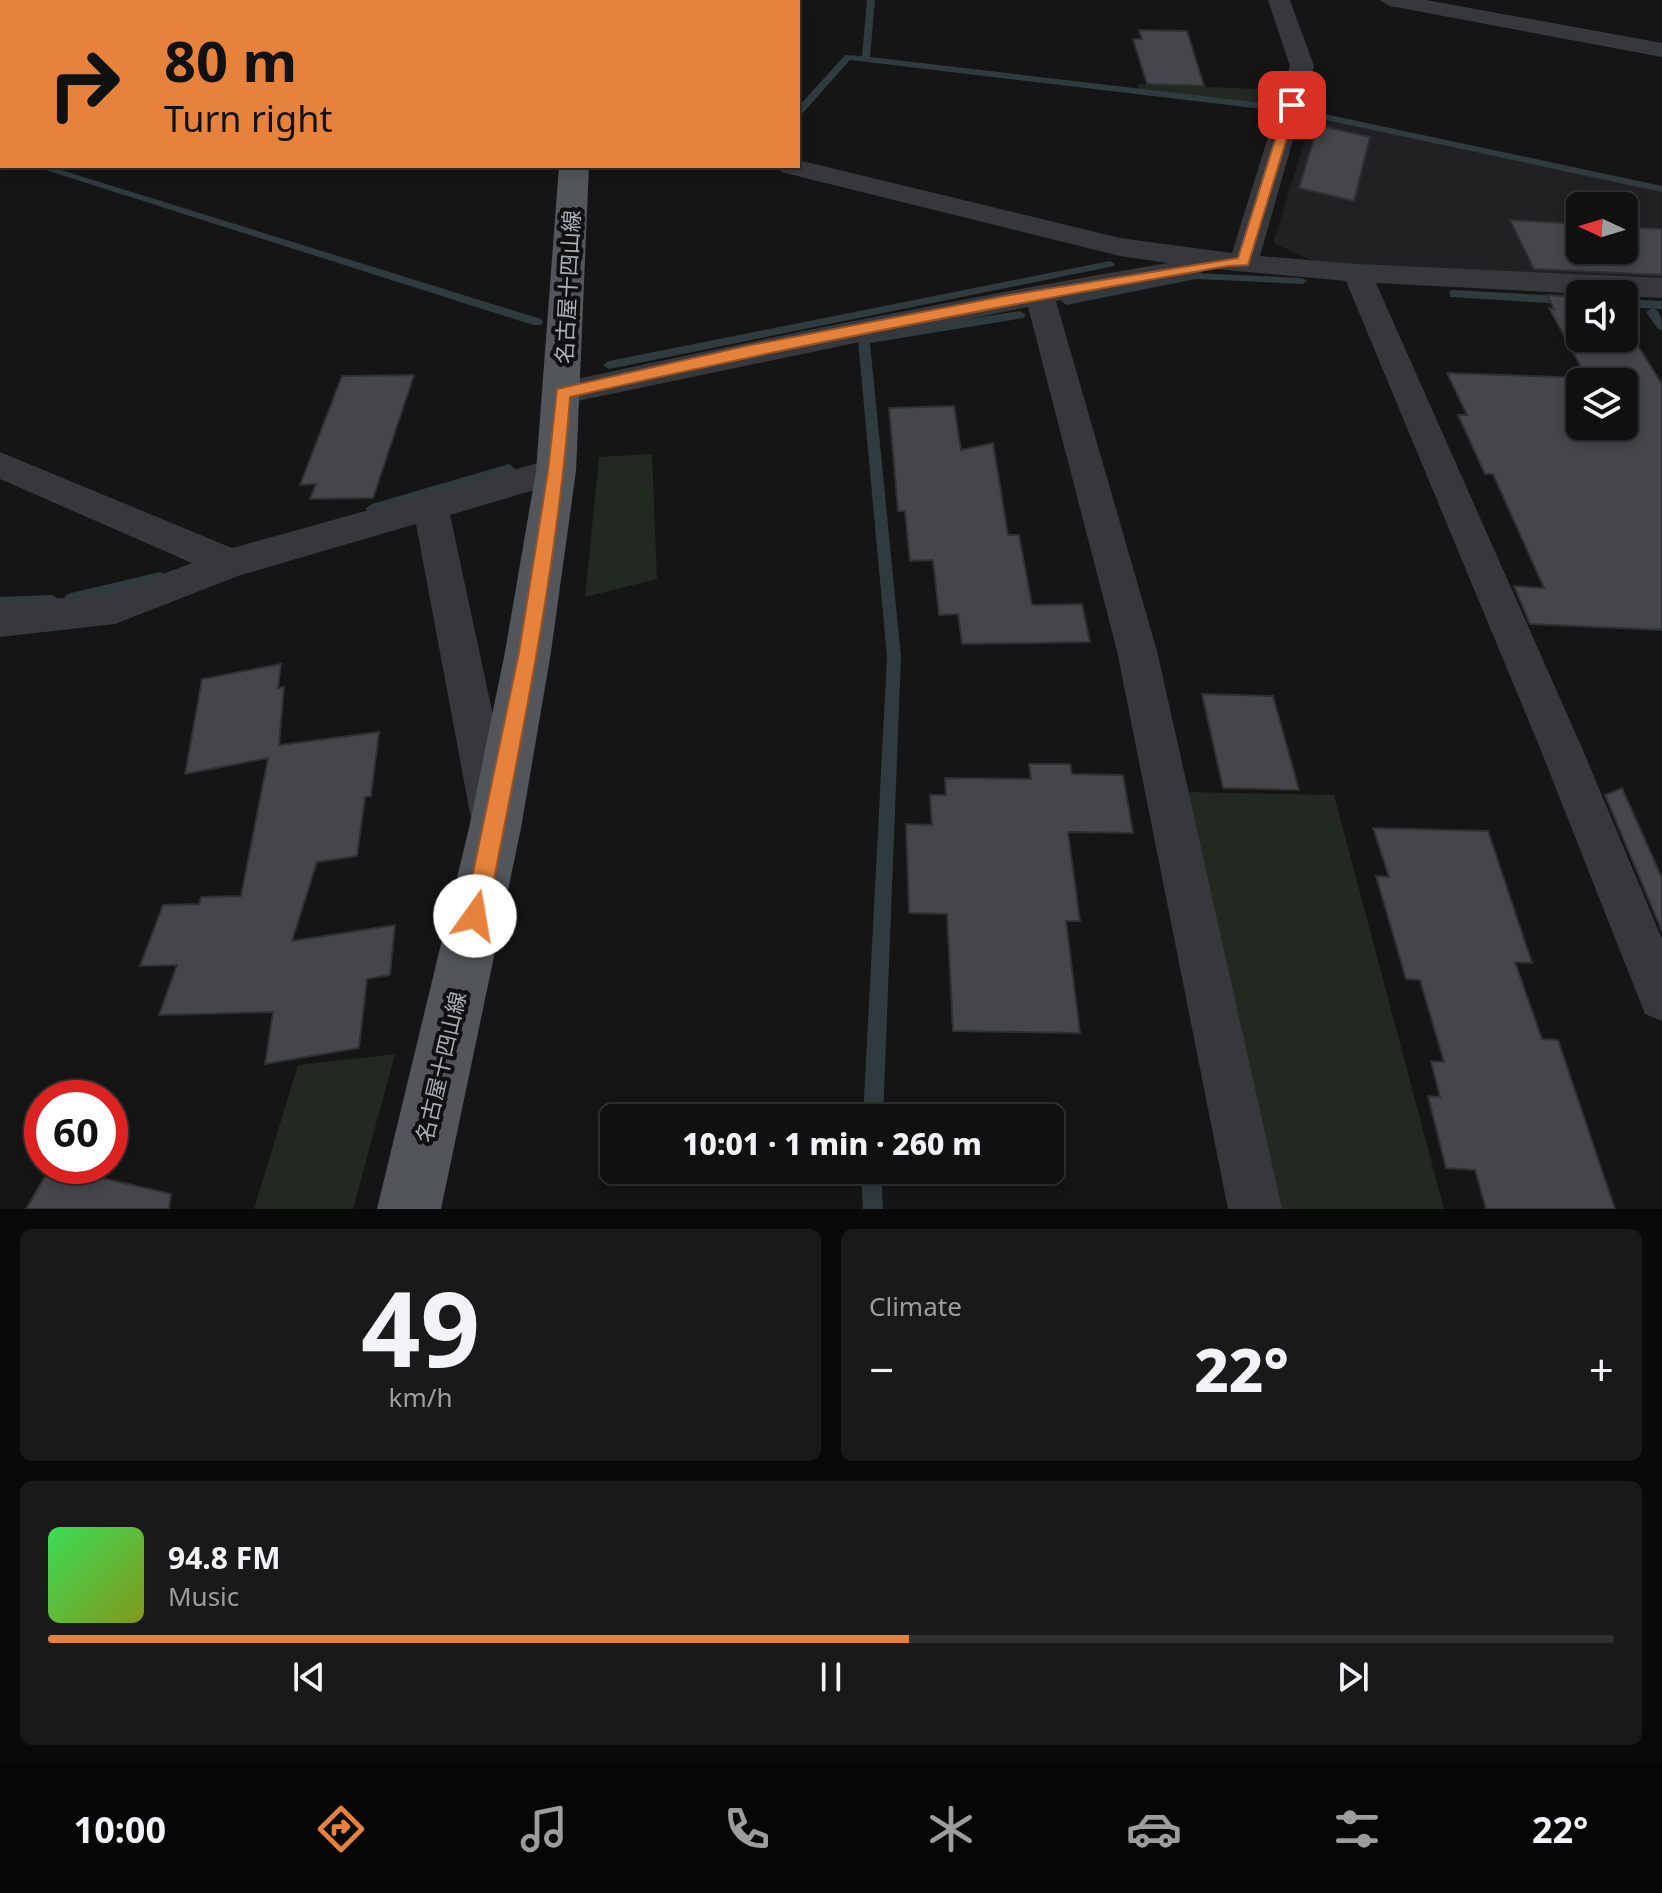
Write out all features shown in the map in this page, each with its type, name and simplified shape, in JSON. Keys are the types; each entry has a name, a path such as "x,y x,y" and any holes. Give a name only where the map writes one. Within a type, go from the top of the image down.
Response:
{"main road":[{"name":"名古屋十四山線","path":"409,1209 495,828 528,652 556,471 574,168"}],"street":[{"path":"1236,262 1302,66 1279,0"},
{"path":"1390,0 1662,50"},
{"path":"798,168 1120,247 1357,273 1662,288"},
{"path":"563,393 746,351 1039,294 1236,262"},
{"path":"1357,273 1555,734 1662,997"},
{"path":"1039,294 1137,651 1255,1209"},
{"path":"0,465 230,563"},
{"path":"0,621 115,608 230,563 556,471"},
{"path":"430,506 495,828"}],"shaded area":[{"path":"1138,84 1275,90 1275,105 1139,90"},
{"path":"1313,115 1662,190 1662,284 1638,283 1638,280 1327,267 1273,243"},
{"path":"652,454 657,579 585,597 599,457"},
{"path":"1183,792 1334,795 1444,1209 1281,1209"},
{"path":"395,1054 353,1209 254,1209 298,1065"}],"building":[{"path":"1139,30 1187,31 1204,86 1147,84 1133,39 1142,39"},
{"path":"1318,125 1370,137 1354,201 1299,188"},
{"path":"1510,220 1566,223 1566,264 1638,264 1638,228 1662,229 1662,275 1534,269"},
{"path":"1547,295 1566,296 1566,339 1549,308 1554,309"},
{"path":"1638,346 1662,384 1662,630 1530,624 1514,586 1544,588 1493,474 1485,474 1458,415 1467,415 1447,373 1566,377 1566,440 1638,440 1638,368 1582,368 1573,352 1638,352"},
{"path":"414,375 373,498 310,499 316,484 300,485 342,376"},
{"path":"954,406 961,450 993,443 1008,535 1019,535 1032,605 1082,604 1090,642 962,644 958,614 939,615 933,560 910,561 905,511 898,511 889,408"},
{"path":"281,664 278,688 284,687 279,745 379,732 371,796 365,797 357,856 317,862 292,941 395,925 390,975 367,979 359,1048 265,1064 273,1012 159,1015 177,965 140,966 163,905 199,904 201,897 241,896 268,758 185,774 202,679"},
{"path":"1202,694 1273,696 1299,790 1223,788"},
{"path":"1029,764 1070,764 1072,774 1123,775 1133,833 1068,832 1080,921 1066,921 1080,1033 953,1031 947,914 909,913 906,824 932,825 930,795 946,795 945,778 1031,779"},
{"path":"1622,788 1662,878 1662,931 1605,795"},
{"path":"1373,828 1488,831 1532,963 1515,962 1542,1039 1558,1040 1615,1209 1486,1209 1475,1170 1446,1168 1428,1096 1440,1097 1431,1061 1444,1062 1420,980 1406,979 1376,876 1389,877"},
{"path":"41,1184 128,1184 171,1194 169,1209 26,1209"}],"waterway":[{"path":"866,59 871,0"},
{"path":"800,111 848,57 1262,106"},
{"path":"1315,115 1662,189"},
{"path":"44,168 537,322"},
{"path":"609,365 1110,264"},
{"path":"1066,301 1196,276 1302,281"},
{"path":"1454,294 1566,300"},
{"path":"1638,304 1662,305"},
{"path":"1652,312 1662,326"},
{"path":"874,1104 894,657 864,340 1020,315"},
{"path":"372,509 509,469"},
{"path":"71,599 160,578"},
{"path":"0,603 51,601"},
{"path":"872,1184 873,1209"}],"route":[{"path":"475,916 528,652 556,471 563,393 746,351 1010,299 1228,262 1244,262 1292,105"}]}
